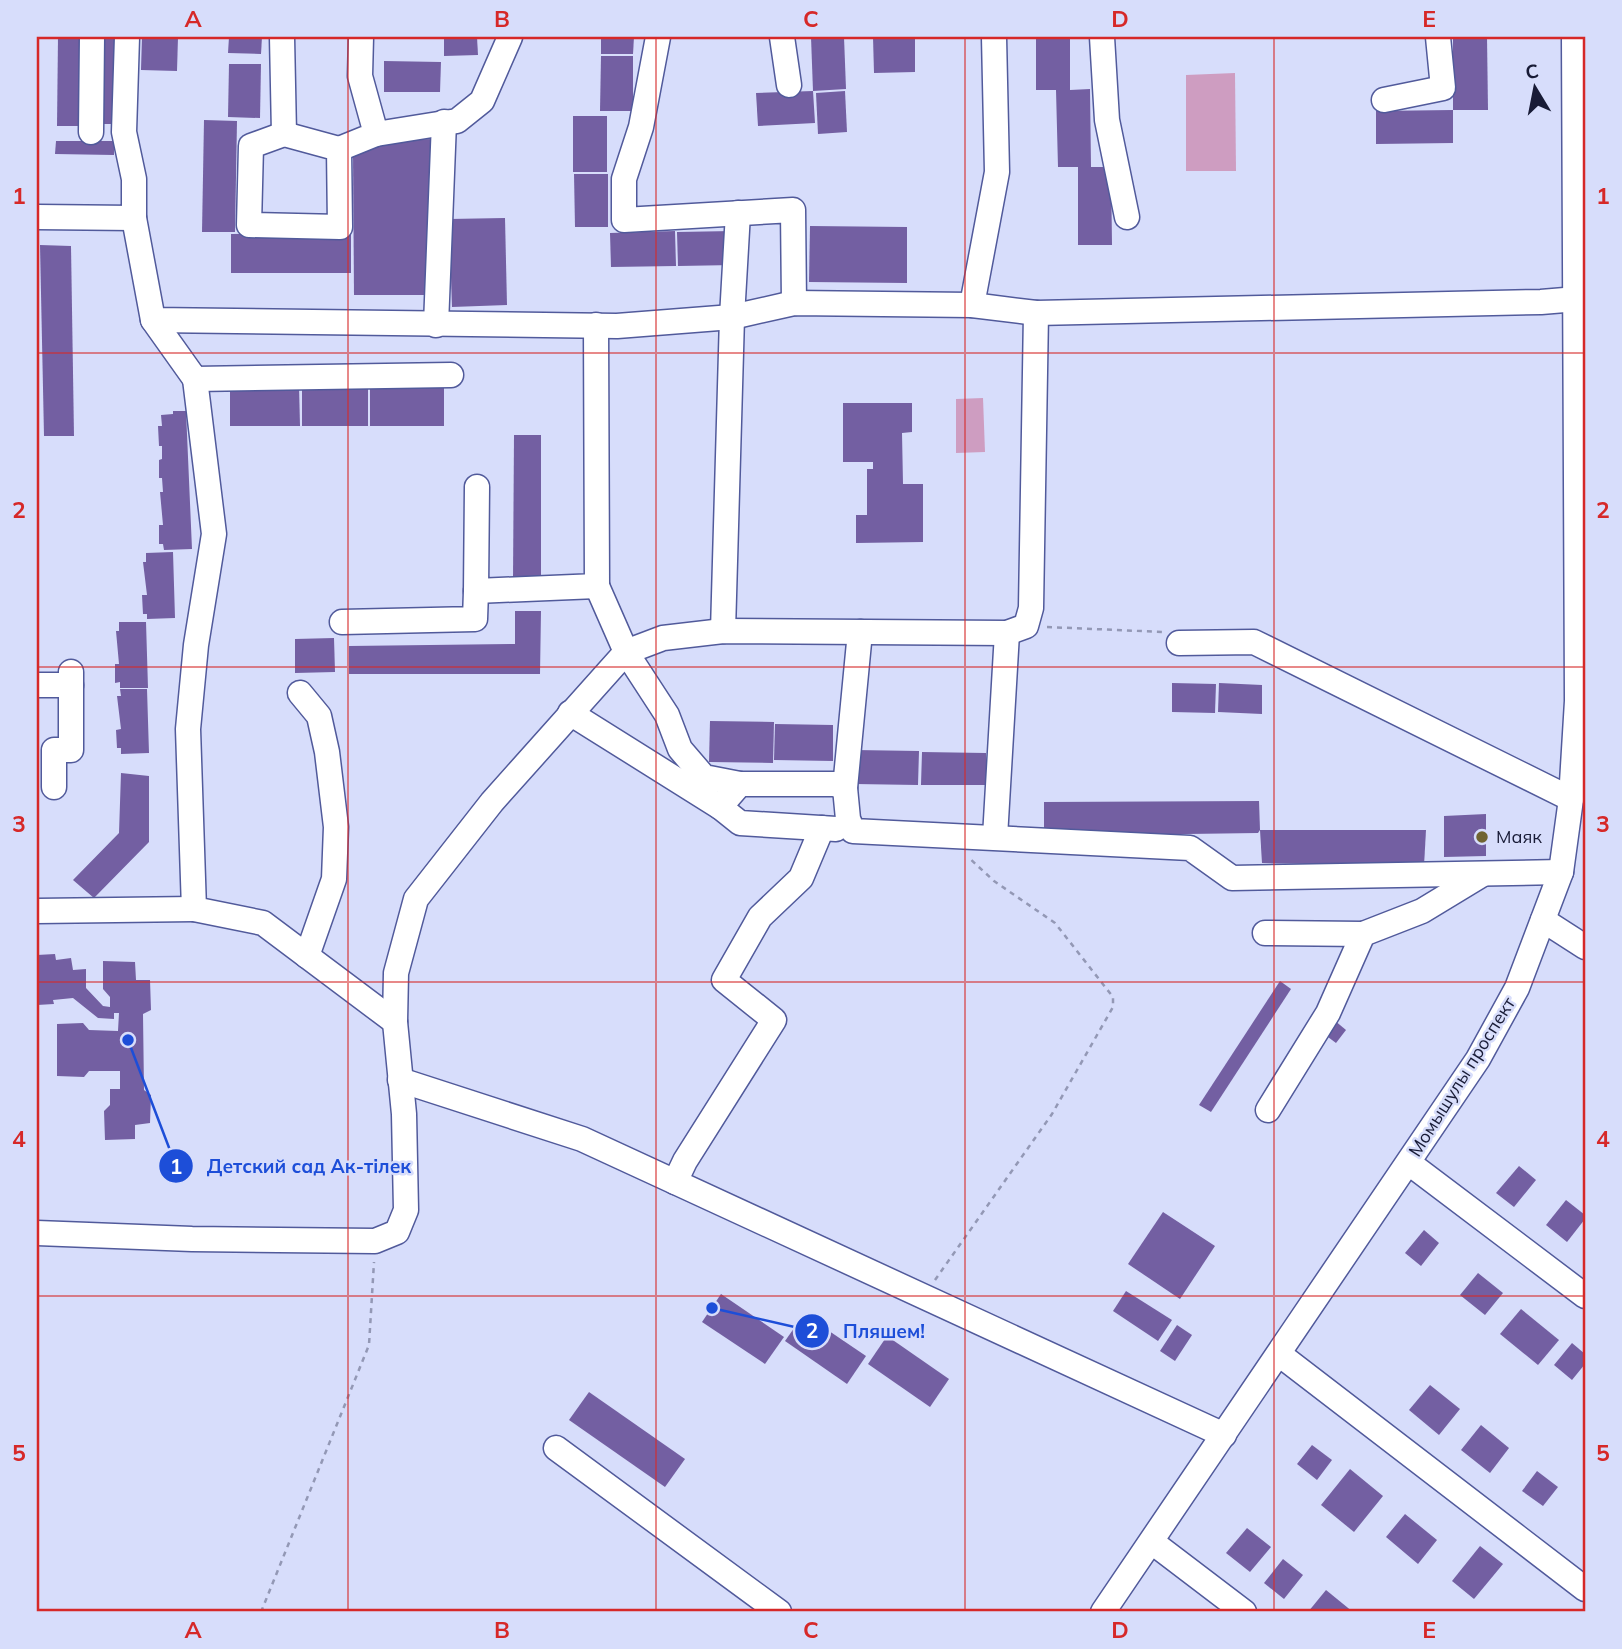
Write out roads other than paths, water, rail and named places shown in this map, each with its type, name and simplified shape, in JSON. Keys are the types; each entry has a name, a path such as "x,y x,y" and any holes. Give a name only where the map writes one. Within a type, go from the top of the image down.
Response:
{"street":[{"path":"91,132 92,37"},
{"path":"127,37 124,132 134,179 134,218 153,320 195,379 214,534 196,645 188,729 194,909"},
{"path":"282,37 284,134"},
{"path":"361,37 360,76 376,134"},
{"path":"339,149 340,227 249,225 250,146 284,134 339,149 376,134 457,121 482,101 510,37"},
{"path":"657,37 640,127 624,179 624,220 793,210 794,303"},
{"path":"782,37 789,85"},
{"path":"972,306 997,172 994,37"},
{"path":"1102,37 1107,120 1127,218"},
{"path":"1384,100 1443,88 1438,37"},
{"name":"Момышулы проспект","path":"1103,1612 1478,1059 1517,988 1560,872 1581,703 1581,342 1577,299 1580,144 1574,37"},
{"path":"436,325 444,122"},
{"path":"723,631 732,317 738,213"},
{"path":"37,217 134,218"},
{"path":"153,320 617,326 732,317 794,303 972,306 1037,313 1577,299"},
{"path":"995,837 1017,629 1031,608 1037,313"},
{"path":"596,325 597,586 626,652 667,715 680,749 704,777 740,784 835,784 845,788"},
{"path":"195,379 451,374"},
{"path":"342,622 475,618 477,487"},
{"path":"476,591 597,586"},
{"path":"37,1233 192,1239 375,1241 397,1232 406,1210 404,1114 395,1022 396,973 416,899 492,802 626,652 663,638 723,631 1017,629"},
{"path":"852,831 845,788 860,632"},
{"path":"1179,643 1254,642 1571,799"},
{"path":"37,684 71,678 71,750 54,750 54,787"},
{"path":"300,694 319,716 327,752 335,827 334,879 307,956"},
{"path":"570,713 720,807 740,823 1190,848 1232,878 1560,872"},
{"path":"720,807 740,784"},
{"path":"675,1182 685,1161 774,1020 724,980 760,917 801,878 822,828"},
{"path":"1265,933 1363,934 1422,911 1484,874"},
{"path":"37,911 194,909 263,923 395,1022"},
{"path":"1543,919 1585,947"},
{"path":"1268,1110 1328,1013 1363,934"},
{"path":"400,1080 582,1139 1224,1436"},
{"path":"1409,1163 1585,1296"},
{"path":"1279,1354 1585,1589"},
{"path":"556,1448 779,1612"},
{"path":"1152,1542 1244,1612"}],"place":[{"name":"Маяк","path":"1482,837"},
{"name":"Детский сад Ак-тiлек","path":"128,1040"},
{"name":"Пляшем!","path":"712,1308"}]}
